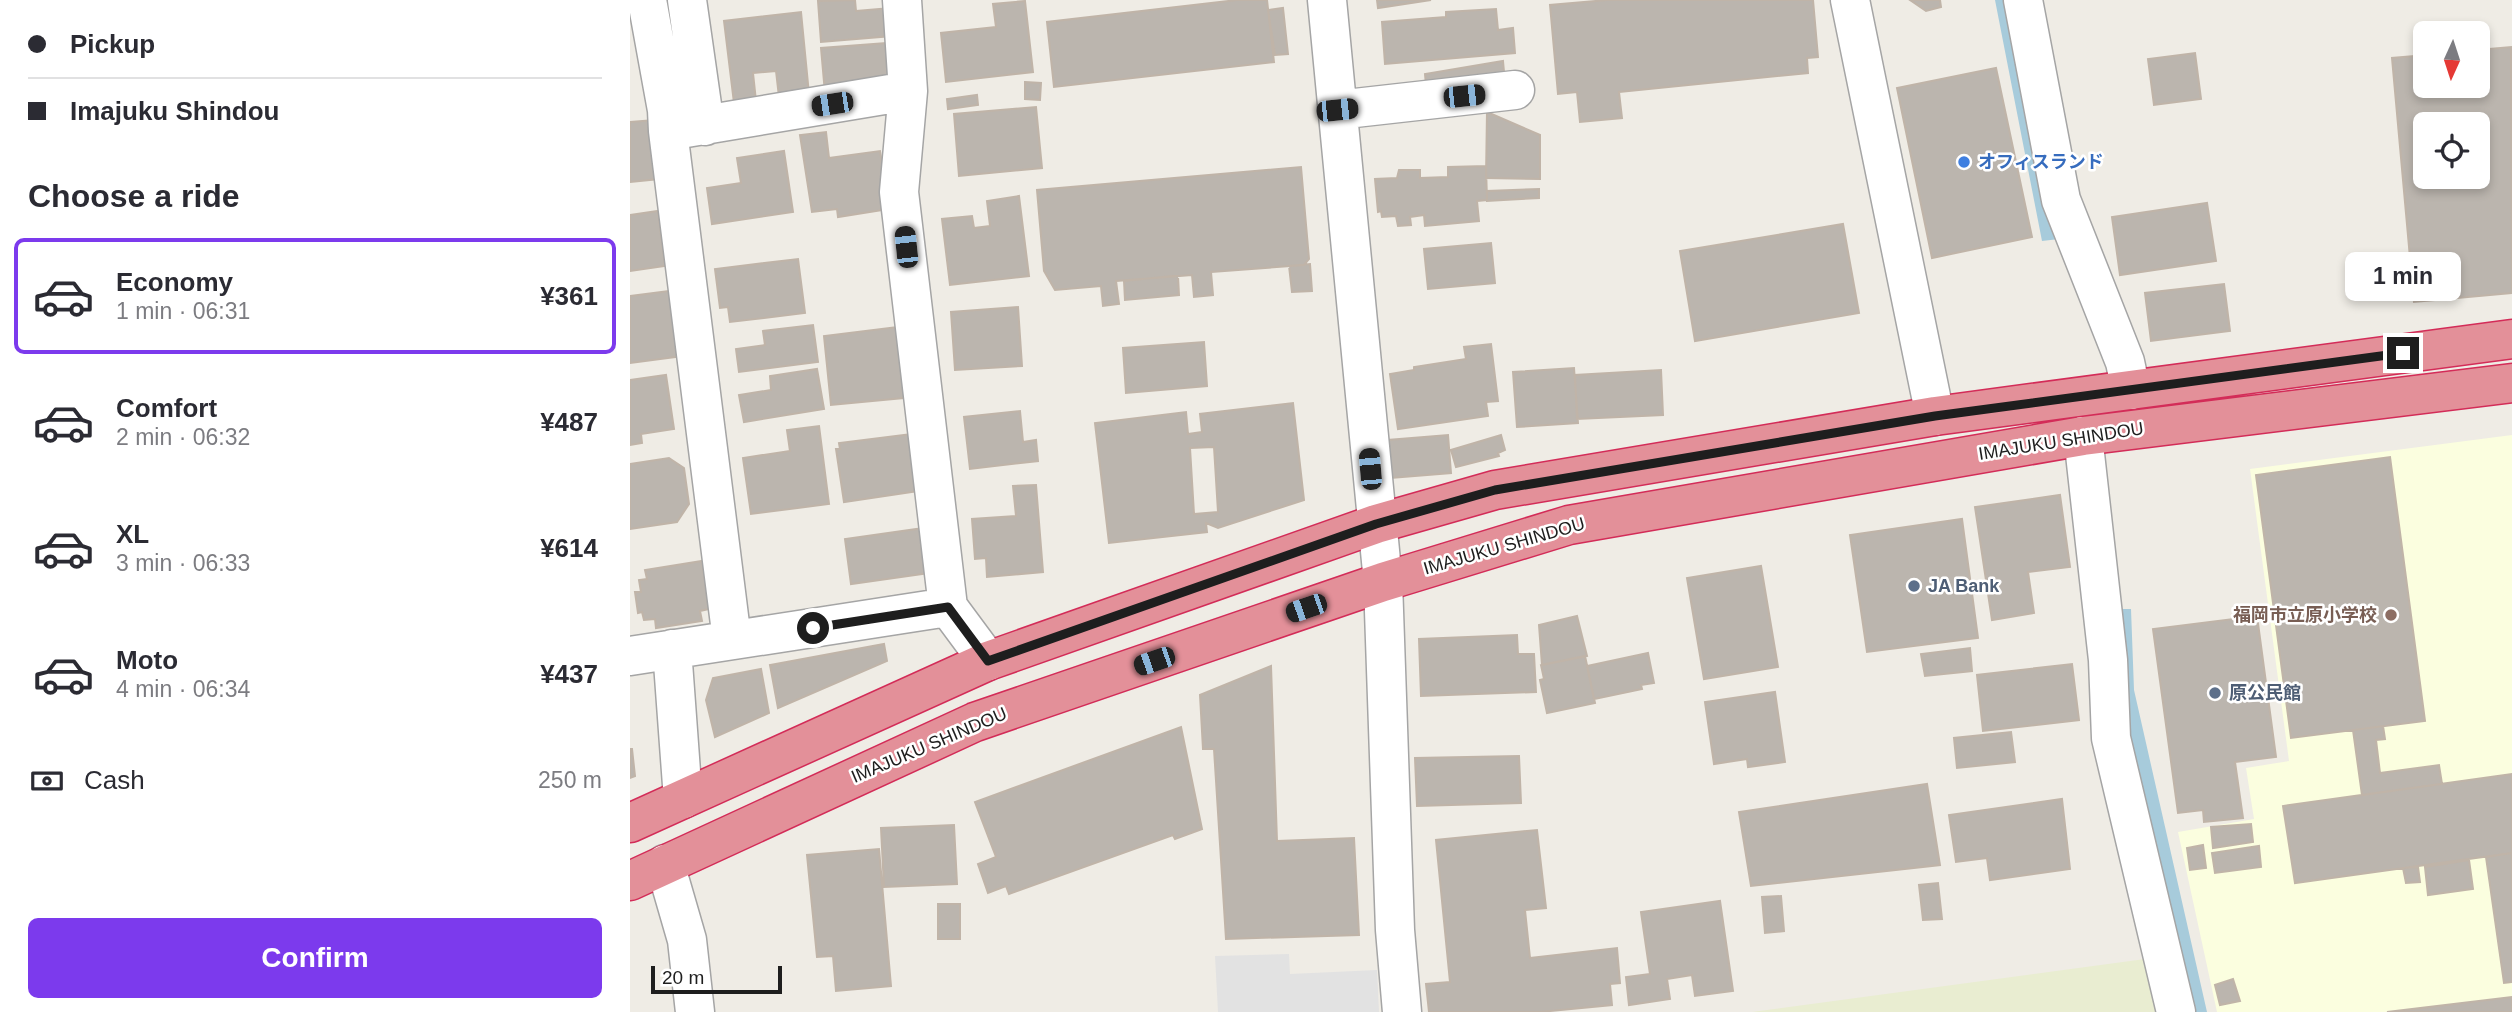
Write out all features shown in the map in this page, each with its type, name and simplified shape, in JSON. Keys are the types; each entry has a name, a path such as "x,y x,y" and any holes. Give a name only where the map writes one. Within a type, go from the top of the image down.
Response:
{"highway":[{"path":"630,822 988,661 1376,524 1495,490 1935,416 2512,339"},
{"name":"IMAJUKU SHINDOU","path":"630,881 975,722 1382,582 1569,525 2083,436 2512,383"}],"street":[{"path":"647,0 667,110 687,128"},
{"path":"687,0 687,128 733,640"},
{"path":"902,0 908,91 900,192 948,607 988,661"},
{"path":"1327,0 1382,582 1395,930 1402,1012"},
{"path":"1850,0 1935,416"},
{"path":"2023,0 2061,200 2125,362 2131,390"},
{"path":"1337,110 1515,90"},
{"path":"687,128 908,91"},
{"path":"2083,436 2108,660 2111,738 2176,1012"},
{"path":"630,656 948,607"},
{"path":"672,649 683,799"},
{"path":"665,864 687,940 695,1012"}],"shaded area":[{"name":"福岡市立原小学校","path":"2512,435 2512,1012 2217,1012 2178,832 2254,819 2246,768 2289,761 2250,469"},
{"path":"1289,954 1290,974 1377,970 1379,1012 1218,1012 1215,956"},
{"path":"2145,959 2160,1012 1752,1012"}],"water":[{"path":"1995,0 2011,0 2059,239 2042,241"},
{"path":"2116,609 2131,609 2134,690 2207,1012 2194,1012 2120,694"}],"building":[{"path":"855,0 856,11 890,8 892,36 821,42 818,1"},
{"path":"1237,0 1267,0 1274,62 1054,87 1047,22"},
{"path":"1377,0 1431,0 1378,8"},
{"path":"1607,0 1813,0 1818,57 1807,58 1808,73 1619,92 1622,118 1580,122 1577,92 1558,94 1550,5"},
{"path":"1910,0 1940,0 1941,7 1926,11"},
{"path":"1025,1 1033,72 946,82 941,33 996,27 993,4"},
{"path":"1283,8 1288,54 1275,55 1268,10"},
{"path":"1496,9 1498,30 1513,28 1515,53 1385,64 1382,22 1446,17 1446,12"},
{"path":"801,12 809,94 779,97 776,71 753,73 756,101 734,103 724,21"},
{"path":"899,42 893,84 825,93 821,48"},
{"path":"2511,47 2512,293 2414,302 2392,58 2413,56 2413,98 2490,98 2490,49"},
{"path":"2195,53 2201,99 2154,105 2148,59"},
{"path":"1503,61 1504,72 1426,85 1425,74"},
{"name":"オフィスランド","path":"1996,68 2032,237 1932,258 1897,88"},
{"path":"1025,82 1041,83 1040,100 1025,99"},
{"path":"977,95 978,105 948,109 947,99"},
{"path":"1036,107 1042,168 959,176 954,114"},
{"path":"1487,112 1540,135 1540,179 1486,178"},
{"path":"654,120 659,179 630,182 630,122"},
{"path":"826,132 829,158 880,151 886,187 883,210 838,217 837,209 812,212 800,135"},
{"path":"784,151 793,212 712,224 707,188 741,183 737,158"},
{"path":"1486,166 1487,200 1477,201 1479,221 1425,226 1424,215 1410,217 1411,225 1398,226 1396,216 1382,217 1381,211 1378,212 1375,179 1397,178 1399,170 1420,170 1420,178 1448,177 1448,167"},
{"path":"1301,167 1309,259 1304,265 1211,272 1213,295 1194,297 1192,275 1116,281 1119,304 1103,306 1101,286 1055,290 1044,271 1037,190"},
{"path":"1539,189 1539,198 1487,201 1487,191"},
{"path":"1019,196 1029,276 950,285 942,219 972,216 974,228 990,226 987,201"},
{"path":"2207,203 2216,261 2120,275 2112,217"},
{"path":"658,211 665,266 630,271 630,215"},
{"path":"1843,224 1859,313 1695,341 1680,251"},
{"path":"1491,243 1495,283 1428,289 1424,249"},
{"path":"798,259 805,313 730,322 728,307 720,308 715,269"},
{"path":"1310,264 1312,291 1292,292 1289,266"},
{"path":"1178,276 1179,295 1125,300 1124,281"},
{"path":"2224,284 2230,331 2151,341 2145,293"},
{"path":"676,290 684,356 630,363 630,296"},
{"path":"1018,307 1022,366 955,370 951,312"},
{"path":"813,325 818,362 739,372 736,349 765,345 763,331"},
{"path":"905,326 914,397 831,405 824,336"},
{"path":"1204,342 1207,386 1126,393 1123,348"},
{"path":"1491,344 1498,401 1486,402 1488,416 1398,429 1390,374 1414,370 1414,367 1466,359 1464,347"},
{"path":"1574,368 1578,423 1517,427 1513,372"},
{"path":"817,369 824,409 744,422 739,395 771,390 770,376"},
{"path":"1661,370 1663,415 1577,419 1575,375"},
{"path":"666,375 674,429 641,434 642,443 630,445 630,380"},
{"path":"1293,403 1304,500 1218,528 1206,523 1207,532 1109,543 1095,423 1186,412 1188,434 1202,432 1200,414","holes":["1214,447 1218,512 1194,514 1190,448"]},
{"path":"1020,411 1023,442 1036,440 1038,461 970,469 964,417"},
{"path":"819,426 829,504 751,514 743,458 790,451 787,430"},
{"path":"911,434 919,491 844,502 836,449 840,449 839,443"},
{"path":"1448,435 1451,473 1391,478 1388,440"},
{"path":"1501,435 1505,450 1498,453 1499,456 1456,467 1451,450"},
{"path":"2390,457 2425,721 2291,738 2256,475"},
{"path":"669,458 684,468 689,504 677,522 630,529 630,464"},
{"path":"1036,485 1043,572 987,577 986,558 975,559 972,519 1016,516 1013,486"},
{"path":"2060,495 2070,567 2028,572 2034,613 1992,620 1975,507"},
{"name":"JA Bank","path":"1962,519 1978,638 1867,652 1850,535"},
{"path":"924,528 930,573 851,584 845,539"},
{"path":"702,561 709,609 700,611 702,621 656,628 655,619 644,620 642,612 638,613 635,592 641,592 639,580 647,579 645,570"},
{"path":"1761,566 1778,667 1704,679 1687,578"},
{"path":"1577,616 1587,656 1542,665 1539,625"},
{"name":"原公民館","path":"2257,616 2276,757 2235,762 2243,818 2204,822 2203,810 2178,813 2153,629"},
{"path":"1517,635 1518,654 1534,654 1536,692 1421,696 1419,639"},
{"path":"884,644 887,661 778,708 770,665"},
{"path":"1970,648 1972,671 1925,676 1921,654"},
{"path":"1648,653 1654,683 1641,685 1642,689 1594,699 1587,666"},
{"path":"1585,656 1595,703 1547,713 1540,680 1544,679 1541,665"},
{"path":"2072,664 2079,720 1983,731 1977,675"},
{"path":"1271,666 1277,841 1354,838 1359,935 1226,939 1214,749 1203,749 1200,695"},
{"path":"761,669 769,713 715,737 706,700 713,678"},
{"path":"1775,692 1785,762 1748,767 1747,759 1714,764 1705,702"},
{"path":"2383,726 2385,739 2376,740 2380,773 2439,765 2442,784 2362,795 2353,730"},
{"path":"1181,727 1202,829 1175,839 1173,835 1009,894 1006,886 988,893 978,864 996,857 975,802"},
{"path":"2011,732 2015,762 1957,768 1954,738"},
{"path":"630,749 635,776 630,778"},
{"path":"1519,756 1521,803 1417,806 1415,758"},
{"path":"2512,774 2512,853 2295,883 2283,806"},
{"path":"1927,784 1940,865 1751,886 1739,812"},
{"path":"2062,799 2070,869 1990,880 1987,858 1956,862 1949,815"},
{"path":"2251,824 2253,842 2213,848 2211,827"},
{"path":"954,825 957,884 884,887 881,828"},
{"path":"1537,830 1546,908 1525,910 1530,958 1617,948 1620,983 1610,984 1612,1005 1540,1012 1429,1012 1426,984 1450,982 1436,840"},
{"path":"2203,845 2206,868 2190,870 2187,848"},
{"path":"2259,846 2261,867 2215,873 2212,853"},
{"path":"879,849 891,986 836,991 833,956 817,957 807,855"},
{"path":"2512,853 2512,982 2504,983 2486,857"},
{"path":"2469,860 2473,889 2428,895 2425,867"},
{"path":"2418,867 2420,882 2406,883 2403,868"},
{"path":"1938,883 1942,919 1923,920 1919,885"},
{"path":"1781,896 1784,931 1765,933 1762,897"},
{"path":"1720,901 1733,991 1695,996 1692,975 1667,979 1670,999 1629,1005 1626,977 1650,974 1641,912"},
{"path":"938,904 960,904 960,939 938,939"},
{"path":"2233,979 2240,1001 2220,1005 2215,985"},
{"path":"2512,997 2512,1012 2387,1012"}],"place":[{"name":"オフィスランド","path":"1964,162"},
{"name":"JA Bank","path":"1914,586"},
{"name":"福岡市立原小学校","path":"2391,615"},
{"name":"原公民館","path":"2215,693"}],"route":[{"path":"813,628 948,607 988,661 1376,524 1495,490 1935,416 2403,353"}]}
